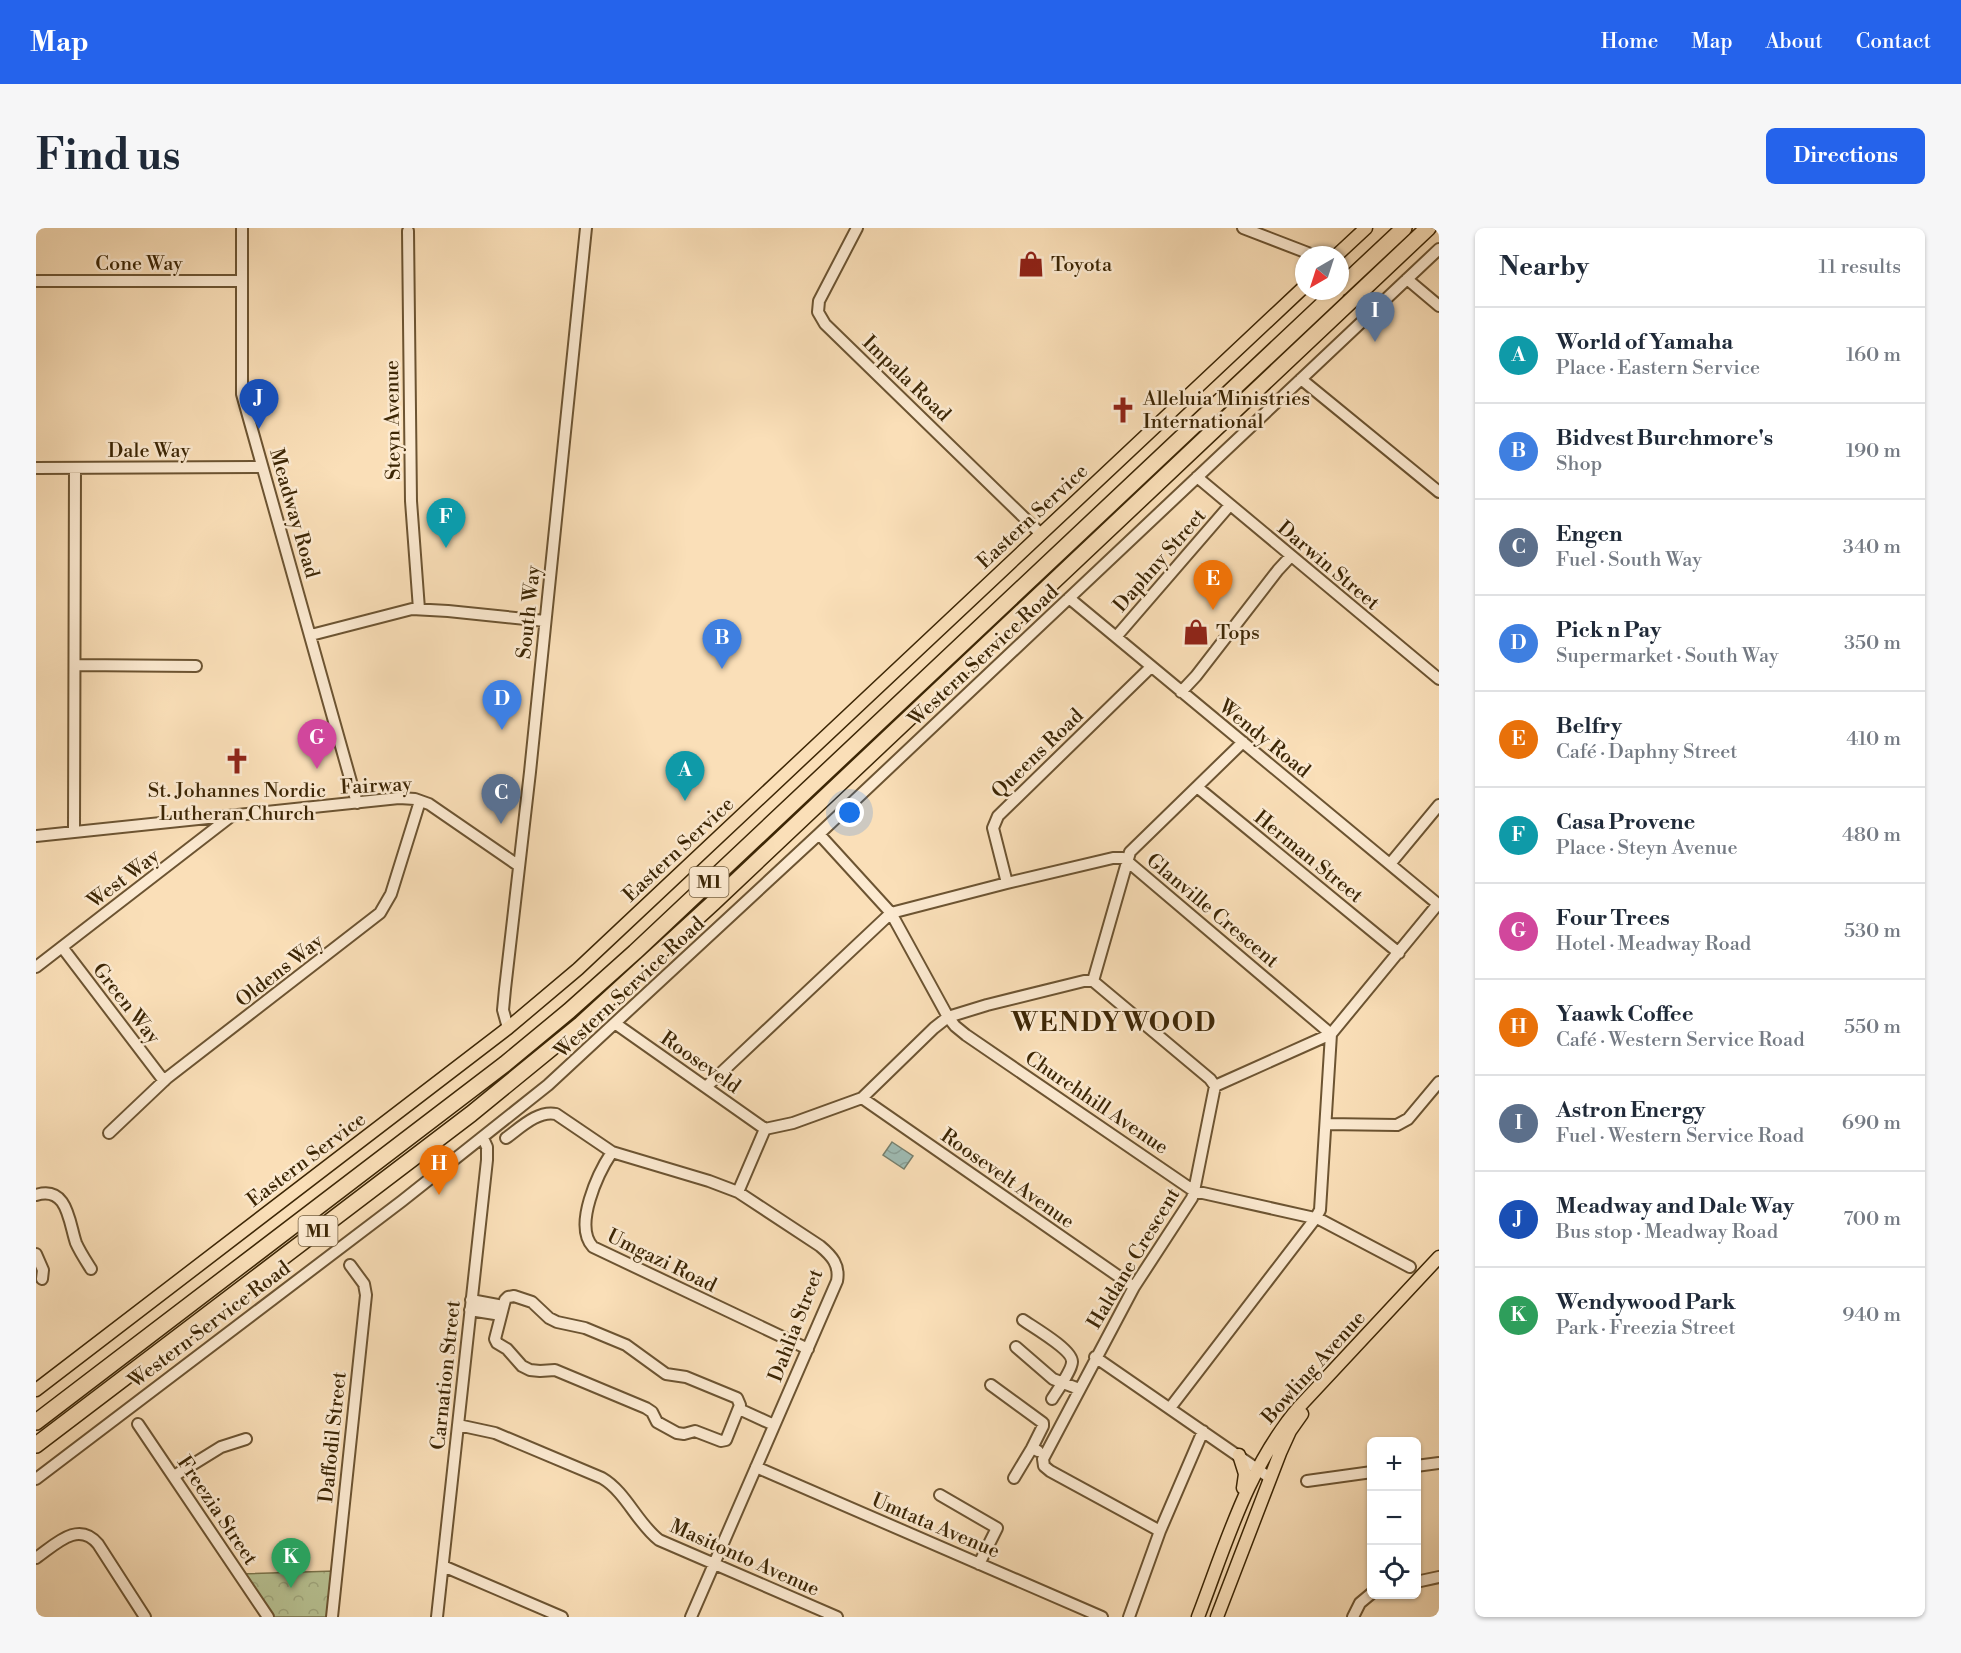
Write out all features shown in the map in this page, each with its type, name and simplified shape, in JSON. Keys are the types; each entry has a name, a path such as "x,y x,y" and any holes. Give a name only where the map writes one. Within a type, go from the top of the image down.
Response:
{"highway":[{"name":"M1","path":"1349,280 1404,228"},
{"name":"M1","path":"36,1445 471,1114 581,1024 683,931 1428,228"},
{"path":"1405,249 1414,248 1438,228"},
{"name":"M1","path":"36,1422 496,1071 568,1011 648,939 1328,300"}],"main road":[{"path":"1347,246 1366,228"},
{"name":"Eastern Service","path":"36,1390 508,1028 578,969 1295,294"},
{"name":"Bowling Avenue","path":"1198,1617 1242,1501 1268,1448 1300,1406 1439,1257"},
{"name":"Bowling Avenue","path":"1217,1617 1284,1442 1302,1414 1344,1365 1439,1262"},
{"path":"1242,1501 1245,1474 1240,1456 1255,1454 1268,1448"}],"street":[{"name":"Meadway Road","path":"242,228 242,391 357,803"},
{"name":"South Way","path":"508,1028 503,1002 586,228"},
{"name":"South Way","path":"583,270 588,258 593,228"},
{"name":"Impala Road","path":"857,228 819,301 817,308 819,316 1041,534"},
{"path":"1243,228 1295,248"},
{"name":"Steyn Avenue","path":"408,231 411,501 420,609"},
{"name":"Western Service Road","path":"36,1479 527,1103 616,1024 819,834 1439,249"},
{"path":"1407,279 1439,306"},
{"name":"Cone Way","path":"36,281 241,281"},
{"path":"1301,379 1439,492"},
{"name":"Dale Way","path":"36,468 262,467"},
{"path":"74,832 75,468"},
{"name":"Darwin Street","path":"1197,477 1439,679"},
{"name":"Daphny Street","path":"1116,637 1230,506"},
{"path":"1180,692 1196,676 1291,556"},
{"name":"Wendy Road","path":"1069,598 1438,904"},
{"path":"311,635 402,610 420,609 545,621"},
{"path":"75,665 196,666"},
{"name":"Queens Road","path":"1007,882 993,828 998,816 1151,667"},
{"path":"1093,981 1130,852 1243,742"},
{"name":"Herman Street","path":"1197,787 1399,953"},
{"name":"Fairway","path":"36,836 399,798 420,801 435,808 519,866"},
{"name":"Oldens Way","path":"108,1133 164,1081 367,925 383,909 391,894 420,801"},
{"path":"1390,864 1439,805"},
{"name":"West Way","path":"36,967 230,817"},
{"name":"Churchhill Avenue","path":"819,834 891,913 948,1017 966,1035 1194,1191 1315,1218 1410,1267"},
{"name":"Glanville Crescent","path":"706,1087 891,913 1007,882 1113,858 1123,858 1127,861 1331,1034"},
{"path":"738,1192 765,1129 793,1123 862,1098 948,1017 1074,983 1093,981 1201,1071 1215,1086 1331,1034 1438,904"},
{"name":"Green Way","path":"62,947 164,1081"},
{"name":"Rooseveld","path":"616,1024 765,1129"},
{"path":"1170,1408 1321,1208 1331,1034"},
{"path":"1326,1124 1397,1125 1408,1119 1439,1082"},
{"name":"Haldane Crescent","path":"1044,1459 1078,1389 1134,1287 1194,1191 1215,1086"},
{"name":"Roosevelt Avenue","path":"862,1098 1134,1287"},
{"name":"Dahlia Street","path":"506,1138 540,1115 553,1113 612,1152 738,1192 820,1246 836,1262 837,1281 691,1617"},
{"name":"Carnation Street","path":"437,1617 488,1155 483,1138"},
{"name":"Umgazi Road","path":"612,1152 599,1173 590,1204 586,1233 593,1247 808,1349"},
{"path":"36,1195 54,1195 64,1203 77,1246 91,1269"},
{"path":"36,1254 43,1270 42,1279"},
{"name":"Daffodil Street","path":"332,1617 366,1295 364,1284 350,1265"},
{"path":"510,1296 528,1300 549,1318 585,1328 630,1348 666,1374 686,1377 735,1397 740,1401 739,1409 724,1441 696,1431 686,1434 677,1433 657,1422 652,1412 646,1408 555,1370 535,1371 522,1366 496,1341 502,1310 506,1299 510,1296"},
{"path":"471,1305 502,1310"},
{"path":"1023,1320 1069,1353 1073,1361 1052,1399"},
{"path":"1016,1347 1053,1379 1078,1389"},
{"path":"1095,1357 1270,1478"},
{"path":"992,1385 1043,1423 1032,1448 1014,1478"},
{"path":"739,1409 774,1425"},
{"name":"Freezia Street","path":"138,1424 268,1617"},
{"name":"Masitonto Avenue","path":"459,1425 495,1433 602,1478 615,1488 657,1539 837,1617"},
{"path":"1129,1617 1160,1531 1203,1431"},
{"path":"174,1476 221,1447 246,1439"},
{"path":"1032,1448 1044,1459 1050,1472 1160,1531"},
{"path":"1421,1465 1439,1463"},
{"name":"Umtata Avenue","path":"756,1467 1102,1617"},
{"path":"1307,1481 1367,1473"},
{"path":"940,1495 997,1528 979,1563"},
{"path":"36,1558 74,1534 88,1535 98,1544 145,1617"},
{"path":"443,1566 558,1616"},
{"path":"1421,1581 1439,1577"},
{"path":"1353,1617 1367,1597"}],"green space":[{"path":"335,1571 330,1617 268,1617 240,1574"}],"water":[{"path":"892,1142 913,1156 904,1169 883,1155"}],"place":[{"name":"Toyota","path":"1031,264"},
{"name":"Astron Energy","path":"1375,342"},
{"name":"Alleluia Ministries International","path":"1123,410"},
{"name":"Meadway and Dale Way","path":"259,429"},
{"name":"Casa Provene","path":"446,548"},
{"name":"Belfry","path":"1213,610"},
{"name":"Tops","path":"1196,632"},
{"name":"Bidvest Burchmore's","path":"722,669"},
{"name":"Pick n Pay","path":"502,730"},
{"name":"St. Johannes Nordic Lutheran Church","path":"237,761"},
{"name":"Four Trees","path":"317,769"},
{"name":"World of Yamaha","path":"685,801"},
{"name":"Engen","path":"501,824"},
{"name":"Yaawk Coffee","path":"439,1195"},
{"name":"Wendywood Park","path":"291,1588"}],"district":[{"name":"WENDYWOOD","path":"1114,1022"}]}
